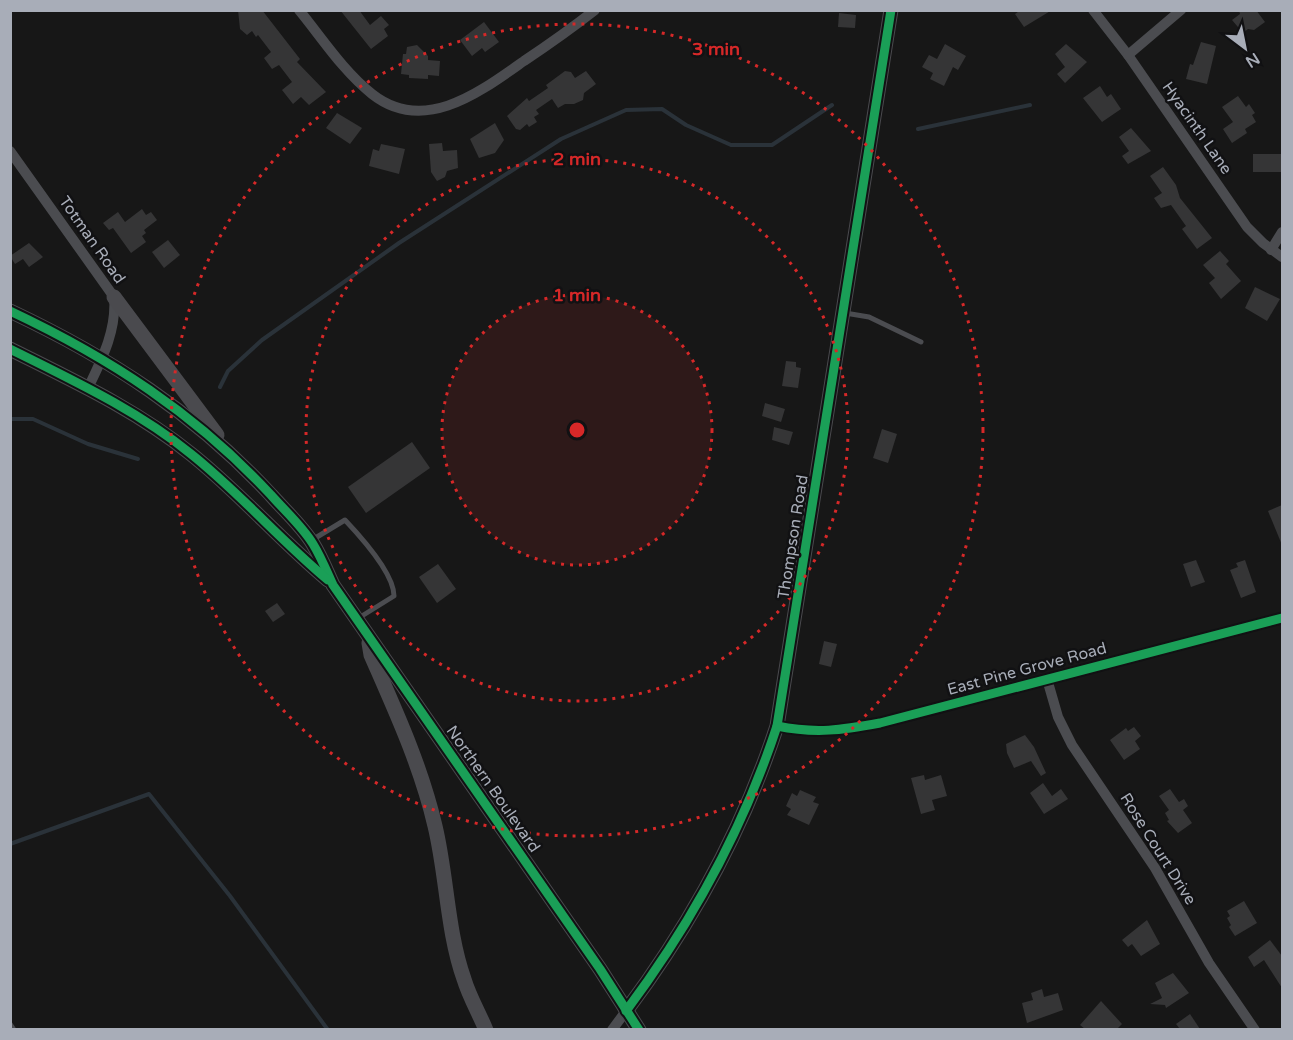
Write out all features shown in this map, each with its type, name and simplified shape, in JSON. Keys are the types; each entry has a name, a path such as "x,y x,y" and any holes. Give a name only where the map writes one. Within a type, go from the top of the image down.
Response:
{"main road":[{"name":"Thompson Road","path":"626,1011 663,961 698,906 757,786 777,726 891,10"},
{"path":"114,297 235,459"},
{"name":"Northern Boulevard","path":"10,310 102,357 159,395 235,459 310,540 333,585 626,1011"},
{"name":"Northern Boulevard","path":"10,349 115,402 190,453 242,496 299,556 333,585"},
{"path":"367,634 371,655 424,781 446,878 458,956 464,980 486,1029"},
{"path":"626,1011 639,1029"}],"street":[{"path":"299,10 354,78 373,95 406,111 453,106 478,93 595,10"},
{"name":"Hyacinth Lane","path":"1092,10 1128,55 1247,226 1271,250 1282,257"},
{"path":"1128,55 1181,10"},
{"name":"Totman Road","path":"10,151 114,297 115,310 111,334 88,388"},
{"path":"1271,250 1282,232"},
{"name":"East Pine Grove Road","path":"777,726 804,732 835,732 880,723 1282,618"},
{"name":"Rose Court Drive","path":"1047,679 1058,717 1072,745 1155,868 1209,963 1255,1029"},
{"path":"612,1029 626,1011"}],"lane":[{"path":"844,313 868,317 921,342"},
{"path":"310,540 345,520 360,536 394,584 394,596 357,619"},
{"path":"10,1024 14,1029"}],"building":[{"path":"238,10 262,10 300,59 297,62 326,92 309,105 301,97 293,104 282,90 292,82 279,65 272,69 264,58 271,52 258,35 256,37 252,31 247,35 240,29"},
{"path":"340,10 359,10 370,25 381,16 389,25 384,29 388,36 371,49"},
{"path":"1021,10 1052,10 1024,27 1015,14"},
{"path":"1239,10 1256,10 1265,22 1254,30 1248,29 1243,33 1232,20 1240,14"},
{"path":"839,13 856,15 855,28 838,27"},
{"path":"484,22 499,42 485,52 482,48 472,56 460,40"},
{"path":"1201,42 1216,46 1207,84 1186,79 1190,64 1193,65"},
{"path":"945,44 966,56 958,70 953,67 944,86 930,79 933,73 922,67 929,55 937,59"},
{"path":"1066,44 1087,62 1065,83 1057,74 1065,67 1055,54"},
{"path":"417,45 428,56 428,60 440,61 439,76 428,75 428,79 409,78 409,75 401,74 403,54 406,54 407,47"},
{"path":"565,71 571,72 575,78 586,71 596,84 584,93 583,100 574,104 565,104 558,108 552,99 536,110 539,114 534,117 537,122 529,127 527,124 520,130 516,129 507,116 527,98 529,101 548,88 546,85"},
{"path":"1100,86 1107,97 1111,94 1121,109 1102,122 1083,98"},
{"path":"1238,96 1246,107 1249,104 1255,113 1252,115 1256,122 1245,129 1247,133 1232,143 1223,129 1233,122 1222,107"},
{"path":"337,113 362,128 350,144 326,128"},
{"path":"495,123 504,140 495,153 479,158 470,139"},
{"path":"1131,128 1151,151 1128,164 1122,156 1129,151 1119,137"},
{"path":"442,143 443,151 457,150 458,168 447,171 445,177 437,181 431,172 429,144"},
{"path":"381,144 405,149 399,174 369,166 373,149 379,151"},
{"path":"1253,154 1282,154 1282,172 1253,172"},
{"path":"1163,167 1176,185 1180,198 1212,238 1197,249 1182,229 1186,226 1171,205 1161,208 1154,198 1162,193 1150,176"},
{"path":"142,209 146,215 151,212 157,220 144,230 146,233 142,236 146,242 131,253 113,228 109,230 103,223 118,212 125,222"},
{"path":"168,240 180,255 164,268 152,252"},
{"path":"29,243 43,257 29,267 23,259 15,264 10,256"},
{"path":"1220,251 1229,261 1226,264 1241,281 1221,299 1209,283 1215,278 1203,265"},
{"path":"1255,287 1280,299 1267,321 1245,308"},
{"path":"786,361 796,362 796,367 801,368 798,388 782,386"},
{"path":"765,403 785,409 781,422 762,416"},
{"path":"774,427 793,432 789,445 772,440"},
{"path":"882,429 897,434 888,463 873,458"},
{"path":"412,442 430,468 366,513 348,487"},
{"path":"1282,505 1282,545 1268,511"},
{"path":"1196,560 1205,582 1191,587 1183,564"},
{"path":"1245,560 1256,592 1241,598 1230,570 1238,567 1236,563"},
{"path":"438,564 456,589 437,603 419,577"},
{"path":"277,603 285,614 273,622 265,611"},
{"path":"824,641 837,644 831,667 819,664"},
{"path":"1134,727 1141,736 1135,741 1140,749 1124,760 1110,740 1126,728 1128,731"},
{"path":"1025,735 1034,747 1046,773 1041,776 1031,761 1014,768 1007,753 1006,744"},
{"path":"924,775 925,780 941,775 947,796 932,800 935,810 921,814 911,778"},
{"path":"1043,783 1052,796 1061,789 1068,799 1044,814 1030,793"},
{"path":"1170,789 1179,802 1184,799 1188,806 1183,810 1192,823 1178,833 1167,821 1169,820 1165,813 1169,810 1159,796"},
{"path":"800,790 816,797 813,802 819,804 809,825 787,815 791,809 786,806 792,793 797,796"},
{"path":"1244,901 1257,923 1235,936 1229,927 1231,925 1227,918 1230,916 1227,911"},
{"path":"1147,920 1160,944 1141,956 1132,944 1128,947 1122,940"},
{"path":"1270,940 1282,956 1282,988 1264,960 1254,967 1248,957"},
{"path":"1173,973 1189,993 1166,1008 1165,1005 1150,1004 1162,998 1155,983"},
{"path":"1042,989 1044,997 1058,993 1063,1010 1027,1023 1022,1003 1033,1000 1031,993"},
{"path":"1101,1001 1122,1024 1117,1029 1085,1029 1080,1025"},
{"path":"1190,1014 1200,1029 1180,1029 1176,1024"}],"waterway":[{"path":"220,387 228,371 262,340 399,243 561,139 626,110 662,109 686,125 731,145 772,145 832,105"},
{"path":"918,129 1030,105"},
{"path":"10,419 33,419 88,444 138,459"},
{"path":"10,844 149,794 230,896 328,1030"}],"cycle path":[{"path":"626,1011 672,944 713,875 748,802 777,726 891,10"},
{"path":"10,311 82,348 150,390 213,439 299,525 316,549 333,585 600,969 639,1030"},
{"path":"10,349 104,397 170,438 226,485 328,580"},
{"path":"777,726 804,730 829,730 880,723 1282,618"}]}
